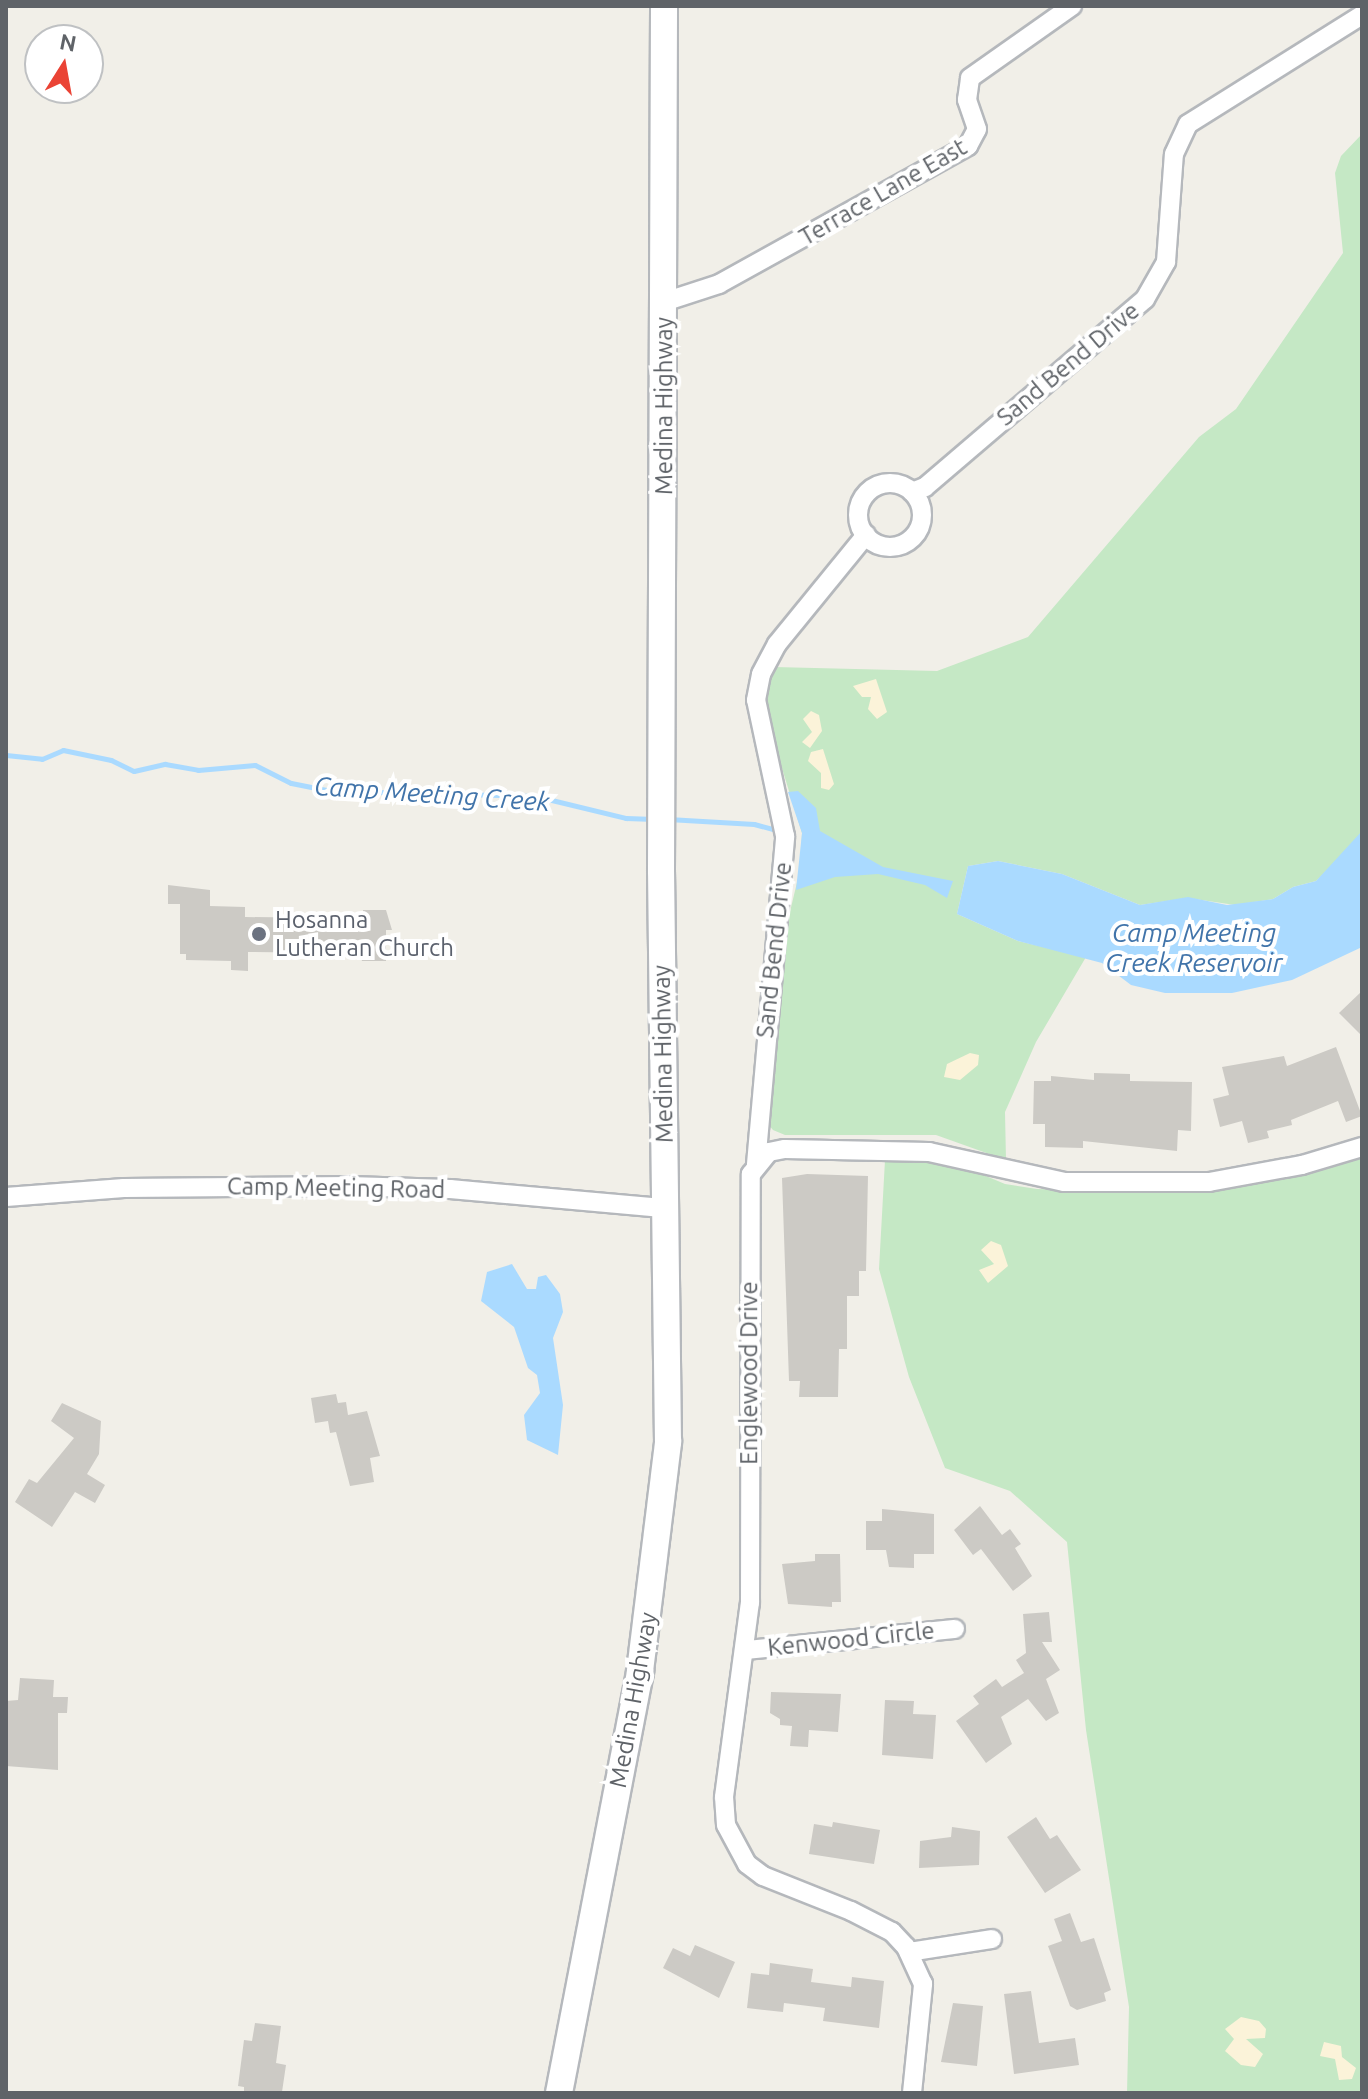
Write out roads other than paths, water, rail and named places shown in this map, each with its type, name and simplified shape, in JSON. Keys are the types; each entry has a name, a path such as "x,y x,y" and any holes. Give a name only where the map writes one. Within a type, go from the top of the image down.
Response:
{"main road":[{"name":"Medina Highway","path":"559,2093 638,1687 660,1531 668,1442 661,871 664,6"}],"street":[{"name":"Terrace Lane East","path":"664,302 719,284 968,146 977,129 967,100 970,78 1072,6"},
{"name":"Sand Bend Drive","path":"912,492 925,487 1145,299 1166,262 1174,154 1188,124 1362,15"},
{"path":"883,484 912,492 922,520 912,538 883,546 866,535 858,515 865,495 883,484"},
{"name":"Sand Bend Drive","path":"756,1164 785,836 755,715 761,674 802,610 866,535"},
{"path":"756,1164 769,1152 785,1149 929,1152 1064,1182 1160,1184 1233,1180 1362,1147"},
{"name":"Englewood Drive","path":"756,1164 749,1191 747,1650 724,1797 733,1842 763,1876 892,1932 909,1952 923,1984 912,2093"},
{"name":"Camp Meeting Road","path":"6,1197 124,1188 349,1186 450,1189 665,1208"},
{"name":"Kenwood Circle","path":"747,1650 955,1629"},
{"path":"909,1952 992,1939"}],"water":[{"path":"798,791 816,808 820,831 883,867 953,881 947,898 925,885 878,874 835,877 796,890 802,833 788,792"},
{"name":"Camp Meeting Creek Reservoir","path":"1362,831 1362,947 1292,980 1232,993 1165,993 1131,985 1102,963 1018,941 957,914 968,866 998,861 1062,874 1140,905 1188,897 1227,905 1273,899 1293,887 1316,881"},
{"path":"512,1264 527,1289 536,1289 538,1277 546,1275 560,1294 563,1312 553,1338 563,1405 558,1455 527,1440 524,1415 540,1393 537,1375 528,1368 514,1327 481,1301 487,1272"}],"waterway":[{"name":"Camp Meeting Creek","path":"6,755 42,759 63,750 111,760 134,771 165,764 198,770 255,765 291,783 331,791 535,796 626,818 654,819"},
{"name":"Camp Meeting Creek","path":"668,819 754,824 780,831"}],"place":[{"name":"Hosanna Lutheran Church","path":"259,934"}]}
